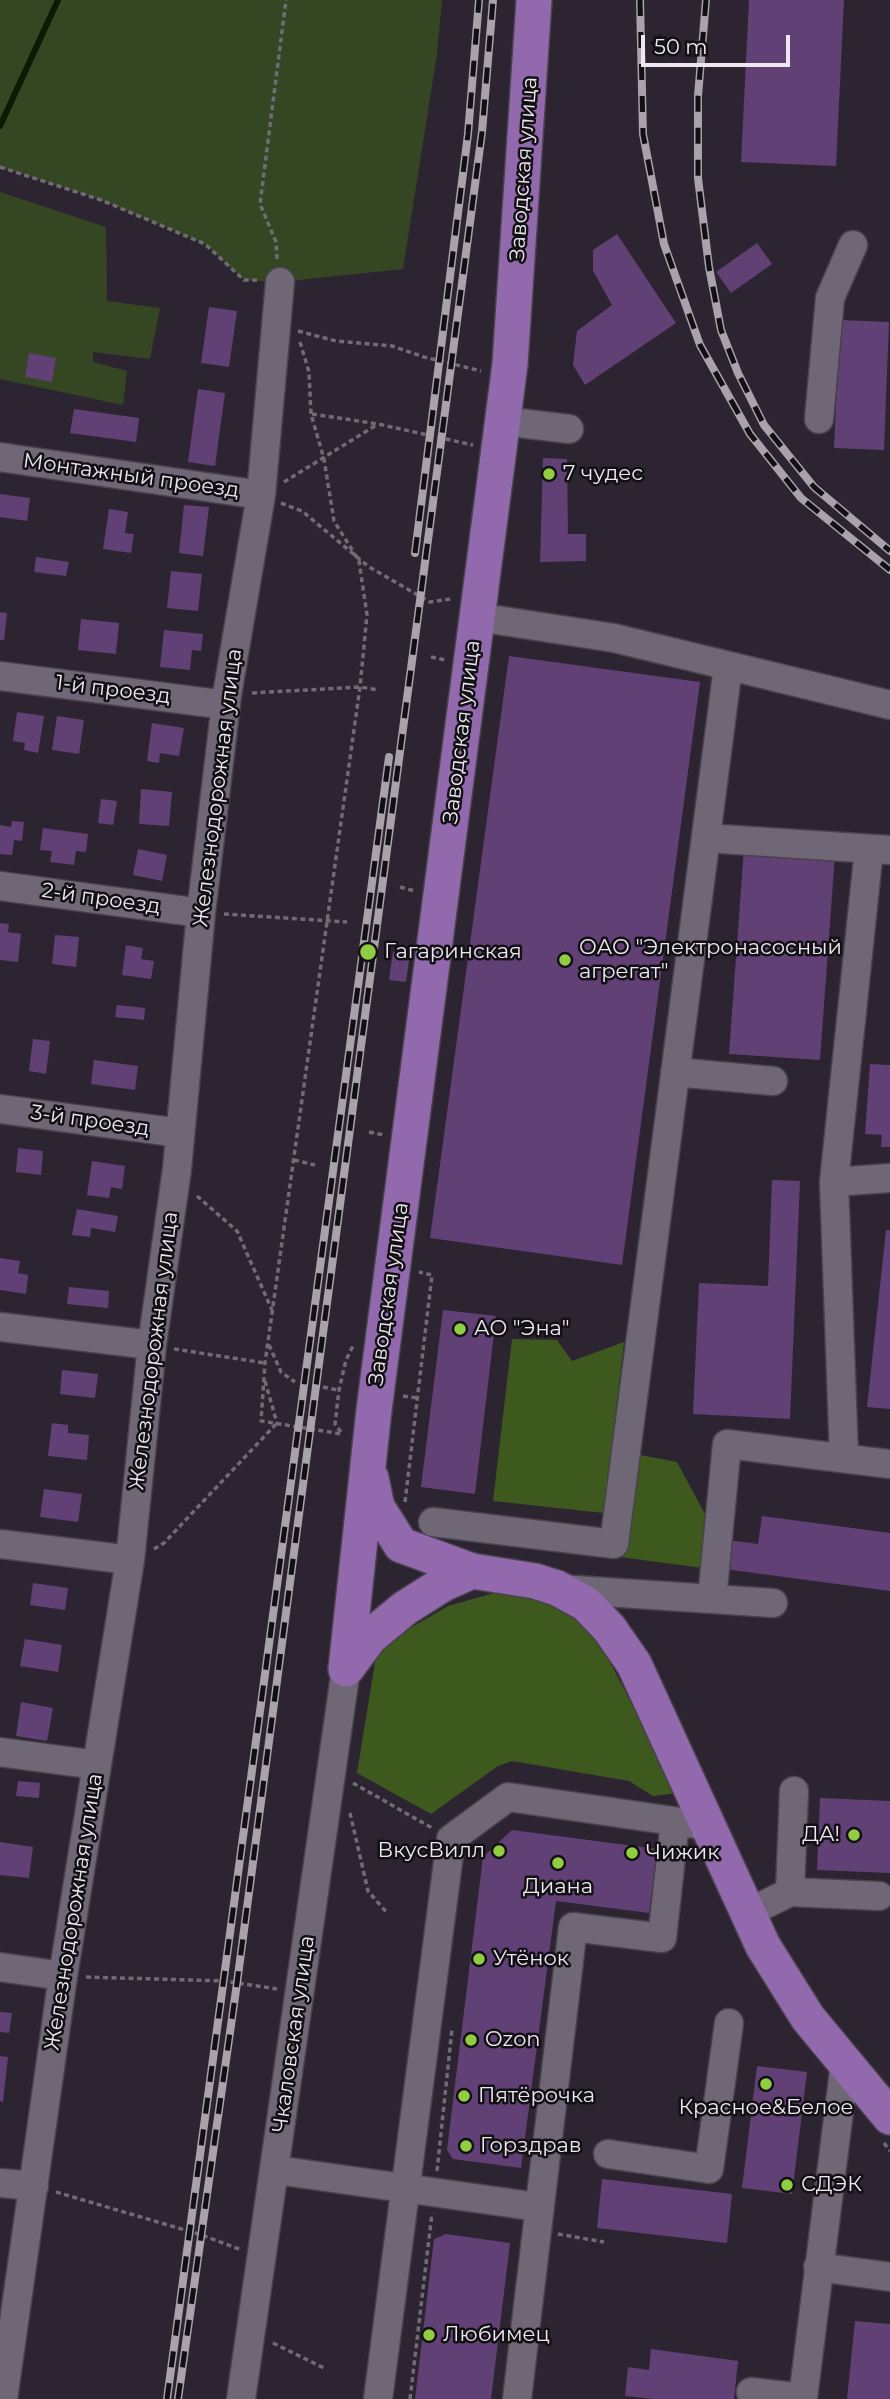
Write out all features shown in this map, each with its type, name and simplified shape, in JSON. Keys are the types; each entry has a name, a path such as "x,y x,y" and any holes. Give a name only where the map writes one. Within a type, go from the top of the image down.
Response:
{"main road":[{"name":"Заводская улица","path":"346,1669 464,608 494,434 523,188 534,0"},
{"path":"368,1462 377,1507 404,1536 418,1563 421,1579 409,1606 389,1612 365,1605 356,1576 365,1559 404,1536"},
{"path":"404,1536 472,1571 535,1581 557,1588 586,1604 609,1628 634,1664 748,1913 797,2002 890,2117"},
{"path":"346,1669 370,1637 409,1606 472,1571"}],"street":[{"path":"820,419 830,298 853,245"},
{"name":"Железнодорожная улица","path":"3,2399 63,1976 130,1560 152,1345 177,1169 201,913 226,700 261,495 279,291"},
{"path":"494,434 569,429"},
{"name":"Монтажный проезд","path":"0,457 261,495"},
{"path":"464,608 614,638 890,705"},
{"path":"433,1522 614,1544 728,667"},
{"name":"1-й проезд","path":"0,676 226,700"},
{"path":"706,838 879,849 834,1182 844,1458"},
{"name":"2-й проезд","path":"0,886 201,913"},
{"path":"675,1072 773,1081"},
{"name":"3-й проезд","path":"0,1109 180,1133"},
{"path":"834,1182 890,1178"},
{"path":"0,1327 152,1345"},
{"path":"712,1599 727,1444 890,1464"},
{"path":"0,1544 130,1560"},
{"path":"557,1588 773,1602"},
{"name":"Чкаловская улица","path":"241,2399 346,1669"},
{"path":"0,1752 97,1765"},
{"path":"790,1892 794,1791"},
{"path":"378,2399 451,1839 508,1797 708,1826"},
{"path":"517,2399 573,1927 662,1938 674,1822"},
{"path":"748,1913 790,1892 879,1896"},
{"path":"0,1967 63,1976"},
{"path":"608,2154 709,2169 729,2023"},
{"path":"751,2392 803,2398 845,2063"},
{"path":"276,2170 435,2193 537,2218"},
{"path":"0,2183 34,2186"},
{"path":"818,2267 890,2277"}],"path":[{"path":"0,167 101,200 205,244 244,280 279,291 276,242 260,204 286,0"},
{"path":"359,1333 346,1360 339,1390 335,1424 342,1434 261,1421 265,1363 360,687 367,615 359,561 334,521 324,459 311,414 309,372 296,331 336,341 392,346 424,358 491,373"},
{"path":"311,414 378,424 494,434"},
{"path":"261,495 378,424"},
{"path":"261,495 302,511 359,561 430,602 464,608"},
{"path":"431,657 445,660"},
{"path":"226,700 360,687 379,690"},
{"path":"400,887 413,890"},
{"path":"201,913 326,918 347,922"},
{"path":"369,1132 383,1135"},
{"path":"294,1160 315,1165"},
{"path":"177,1169 202,1202 237,1231 272,1312"},
{"path":"404,1536 432,1275 415,1271"},
{"path":"268,1343 281,1372 295,1382"},
{"path":"152,1345 265,1363"},
{"path":"264,1378 277,1423"},
{"path":"323,1387 339,1390"},
{"path":"394,1394 418,1398"},
{"path":"130,1560 164,1544 277,1423"},
{"path":"342,1777 451,1839"},
{"path":"348,1802 368,1891 388,1914"},
{"path":"63,1976 224,1982 289,1991"},
{"path":"410,2399 453,2020"},
{"path":"34,2186 202,2235 239,2250"},
{"path":"537,2218 604,2242"},
{"path":"264,2338 324,2368"}],"green space":[{"path":"0,0 442,0 437,54 403,269 280,282 244,280 205,244 101,200 0,167"},
{"path":"0,192 106,227 107,301 160,308 150,359 93,352 93,362 127,371 123,405 0,379"},
{"path":"512,1339 557,1340 572,1361 624,1342 604,1513 493,1501"},
{"path":"640,1455 677,1462 715,1533 710,1569 620,1557"},
{"path":"494,1593 532,1594 571,1606 599,1641 678,1793 653,1796 629,1781 512,1761 498,1766 431,1814 357,1773 376,1656 409,1629 448,1606"}],"building":[{"path":"749,0 844,0 836,166 741,162"},
{"path":"617,234 676,323 585,385 573,365 577,331 612,305 593,271 593,250"},
{"path":"757,243 772,264 731,293 716,272"},
{"path":"209,307 237,311 229,367 201,363"},
{"path":"840,320 889,322 884,450 834,448"},
{"path":"29,353 56,358 52,382 25,377"},
{"path":"198,389 225,393 215,466 188,462"},
{"path":"74,409 139,418 136,442 70,433"},
{"path":"543,458 567,459 568,534 586,534 586,561 540,562"},
{"path":"0,494 30,498 27,521 0,517"},
{"path":"184,505 209,507 203,556 179,553"},
{"path":"109,509 128,512 125,533 134,534 131,553 103,549"},
{"path":"36,557 69,562 66,576 34,572"},
{"path":"171,571 202,574 198,611 167,608"},
{"path":"0,612 7,613 4,640 0,640"},
{"path":"81,619 119,623 116,654 78,650"},
{"path":"164,630 203,634 201,651 192,650 190,670 160,667"},
{"name":"ОАО \"Электронасосный агрегат\"","path":"509,656 700,682 622,1265 430,1238"},
{"path":"17,712 44,716 38,753 24,750 25,743 13,741"},
{"path":"57,716 84,720 79,754 52,750"},
{"path":"152,723 184,728 179,756 160,753 159,763 147,761"},
{"path":"141,789 172,792 169,826 139,824"},
{"path":"101,799 117,801 113,825 98,823"},
{"path":"12,821 24,822 22,841 14,840 12,855 0,854 0,825 11,827"},
{"path":"43,828 88,834 86,852 76,851 74,865 50,862 52,851 40,850"},
{"path":"744,848 835,854 820,1060 729,1054"},
{"path":"138,849 167,855 162,881 133,875"},
{"path":"0,923 9,924 8,932 21,934 18,962 0,960"},
{"path":"55,935 79,937 76,967 52,964"},
{"path":"126,945 143,948 141,959 154,961 151,979 122,975"},
{"path":"393,952 410,954 406,982 389,980"},
{"path":"117,1005 145,1008 144,1020 115,1017"},
{"path":"33,1039 50,1041 46,1074 29,1071"},
{"path":"94,1060 138,1066 135,1090 91,1084"},
{"path":"870,1064 890,1065 890,1147 881,1147 882,1135 865,1134"},
{"path":"18,1148 43,1151 41,1175 16,1172"},
{"path":"92,1161 125,1166 122,1189 111,1187 109,1198 87,1195"},
{"path":"772,1180 800,1181 790,1419 693,1414 699,1283 768,1286"},
{"path":"77,1209 118,1216 115,1232 91,1228 90,1237 72,1235"},
{"path":"886,1230 890,1230 890,1409 867,1407"},
{"path":"0,1258 20,1261 18,1273 28,1275 26,1294 0,1290"},
{"path":"69,1287 109,1291 108,1308 67,1304"},
{"path":"443,1310 496,1316 475,1494 421,1487"},
{"path":"62,1370 98,1374 95,1398 60,1394"},
{"path":"52,1423 68,1425 68,1433 89,1435 87,1460 48,1456"},
{"path":"44,1489 82,1494 78,1522 40,1517"},
{"path":"762,1516 890,1533 890,1591 724,1569 728,1540 758,1544"},
{"path":"33,1583 68,1588 65,1610 30,1605"},
{"path":"25,1639 62,1645 58,1672 20,1666"},
{"path":"21,1702 53,1708 47,1741 16,1736"},
{"path":"18,1781 40,1783 39,1798 16,1796"},
{"name":"ДА!","path":"820,1798 890,1801 890,1873 817,1870"},
{"path":"512,1830 657,1849 649,1913 556,1901 521,2168 453,2159 447,2150 483,1857"},
{"path":"0,1842 33,1847 29,1878 0,1875"},
{"path":"0,2012 12,2013 9,2033 0,2032"},
{"path":"0,2056 8,2057 3,2102 0,2101"},
{"path":"757,2066 807,2072 792,2194 742,2188"},
{"path":"602,2179 732,2194 727,2243 597,2228"},
{"path":"446,2234 510,2243 491,2399 415,2399 434,2239"},
{"path":"855,2321 890,2324 890,2399 847,2399"},
{"path":"651,2349 738,2361 734,2399 654,2399 625,2396 628,2367 649,2370"}],"waterway":[{"path":"0,126 58,0"}],"railway":[{"path":"415,553 468,134 479,0"},
{"path":"178,2399 237,1983 482,132 493,0"},
{"path":"640,0 643,134 664,244 700,345 750,434 801,498 890,570"},
{"path":"706,0 698,96 698,178 709,267 721,330 738,373 764,425 814,487 890,551"},
{"path":"167,2399 389,757"}],"place":[{"name":"7 чудес","path":"549,474"},
{"name":"Гагаринская","path":"368,952"},
{"name":"ОАО \"Электронасосный агрегат\"","path":"565,960"},
{"name":"АО \"Эна\"","path":"460,1329"},
{"name":"ДА!","path":"854,1835"},
{"name":"ВкусВилл","path":"499,1851"},
{"name":"Чижик","path":"632,1853"},
{"name":"Диана","path":"558,1863"},
{"name":"Утёнок","path":"479,1959"},
{"name":"Ozon","path":"471,2040"},
{"name":"Красное&Белое","path":"766,2084"},
{"name":"Пятёрочка","path":"464,2096"},
{"name":"Горздрав","path":"466,2146"},
{"name":"СДЭК","path":"787,2185"},
{"name":"Любимец","path":"429,2335"}]}
